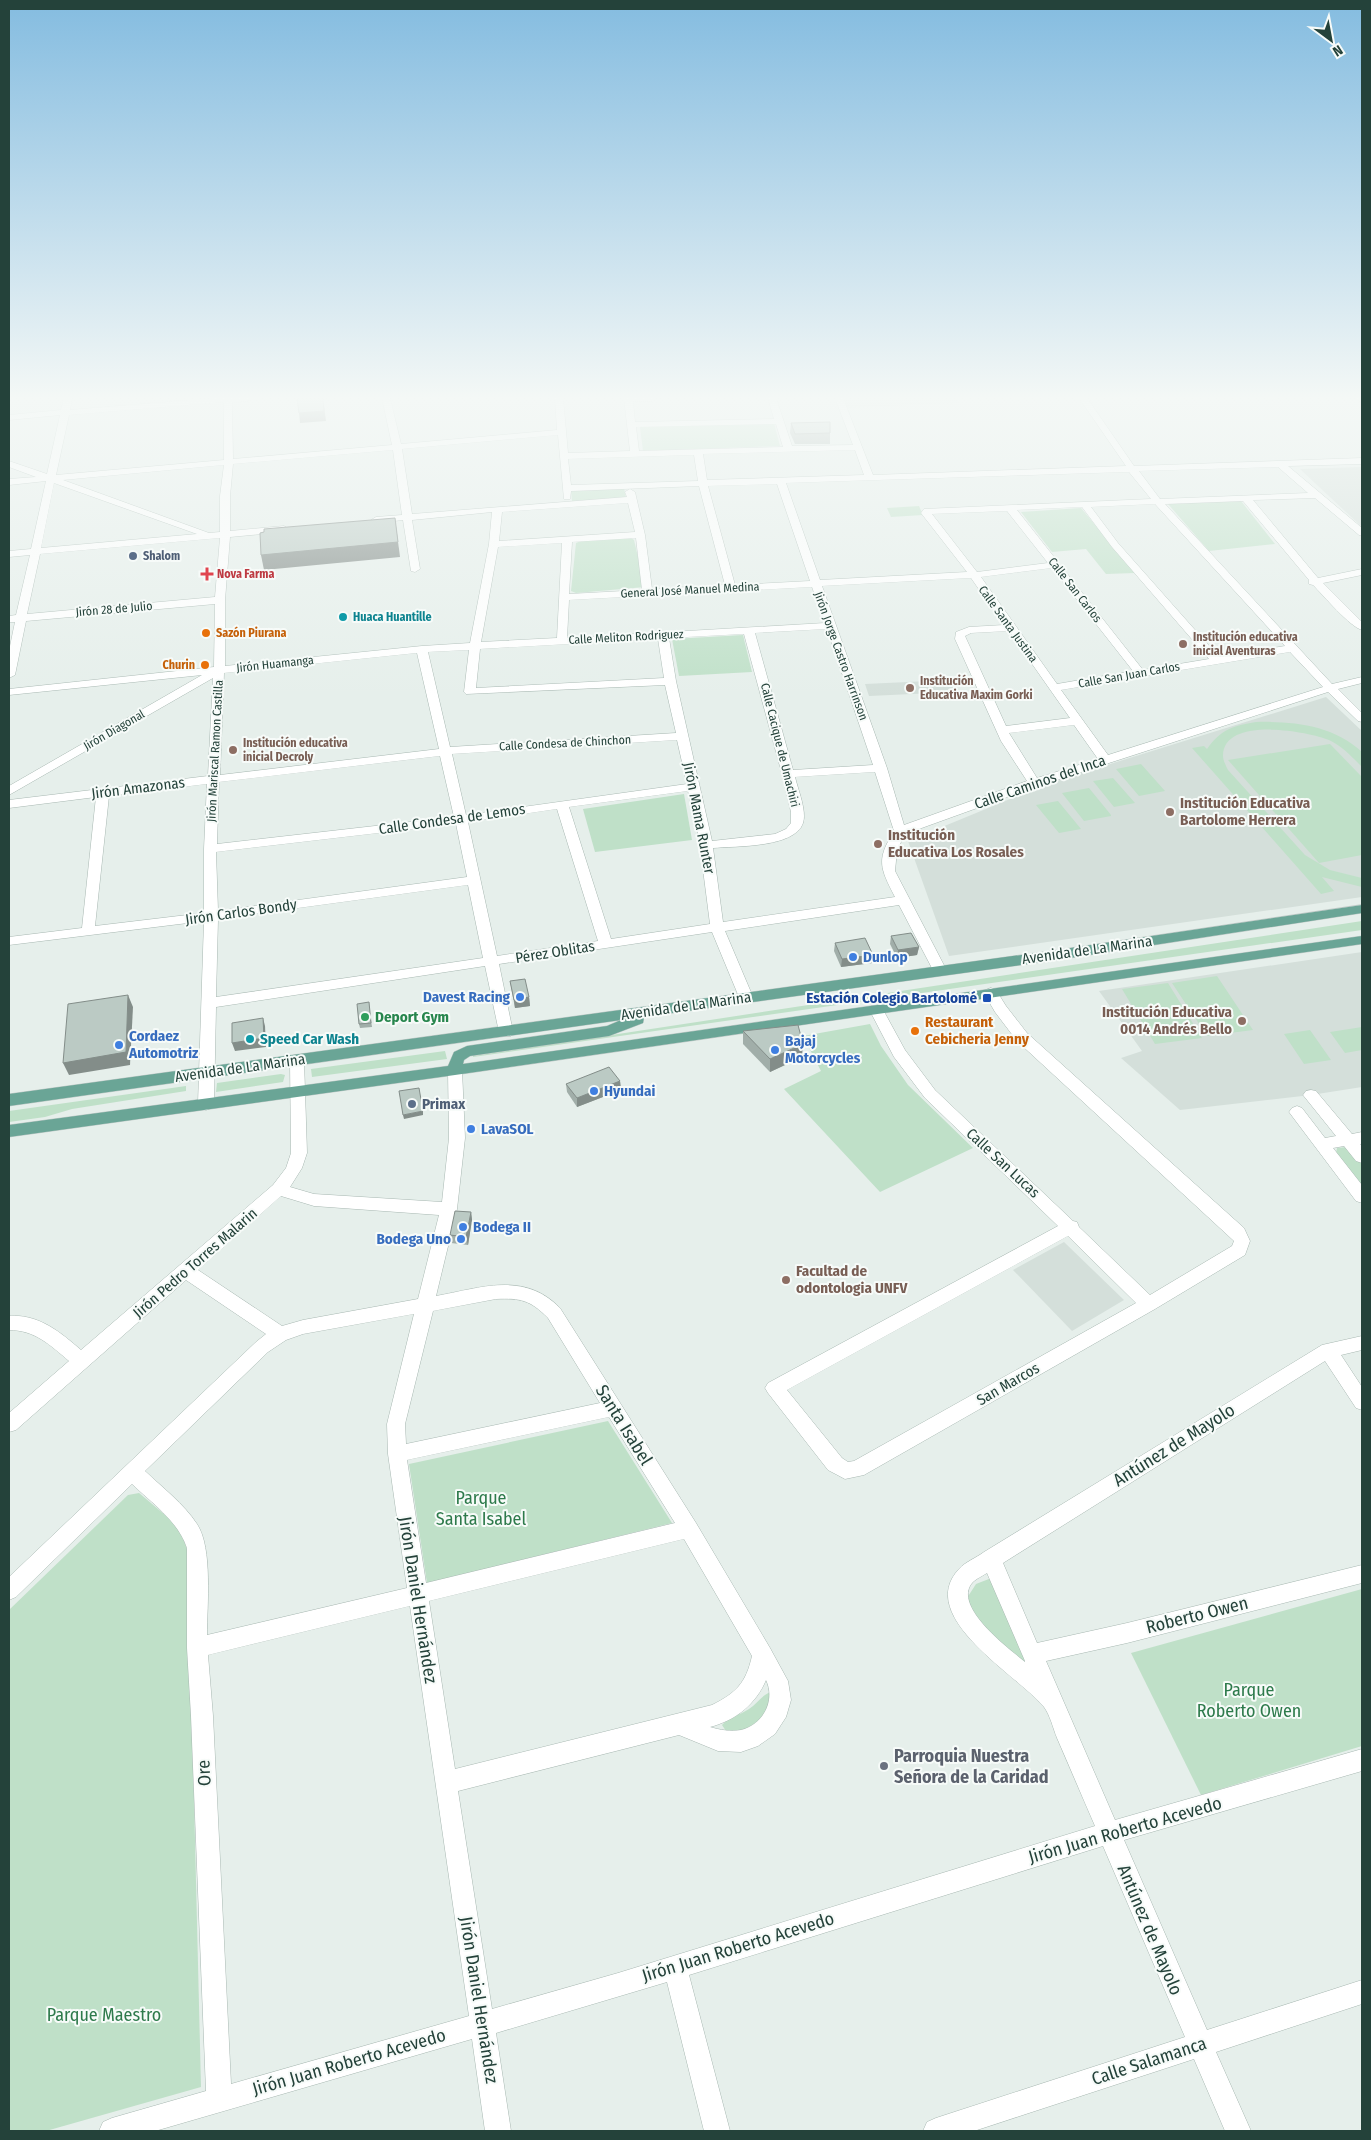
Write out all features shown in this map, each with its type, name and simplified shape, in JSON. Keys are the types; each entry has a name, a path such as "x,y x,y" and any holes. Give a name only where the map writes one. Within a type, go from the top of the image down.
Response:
{"main road":[{"name":"Avenida de La Marina","path":"9,1100 940,971 1362,909"},
{"name":"Avenida de La Marina","path":"9,1131 455,1070 1362,940"},
{"path":"455,1070 456,1059 468,1051 609,1031 661,1010"}],"street":[{"path":"9,675 48,498"},
{"path":"103,498 210,535"},
{"name":"Jirón Mariscal Ramon Castilla","path":"206,1104 211,916 210,849 220,670 220,600 225,534 225,498"},
{"path":"404,498 415,569"},
{"path":"567,498 567,504"},
{"path":"707,498 730,588"},
{"name":"Jirón Jorge Castro Harrinson","path":"787,498 881,768 900,831"},
{"path":"1155,498 1330,688 1362,719"},
{"path":"1246,498 1281,544 1314,582 1361,624"},
{"path":"1010,508 1249,498"},
{"path":"1319,498 1362,533"},
{"path":"369,521 496,509 631,500 640,535 647,592"},
{"path":"1085,505 1115,545 1216,660"},
{"name":"Calle Santa Justina","path":"1010,508 931,510 926,513 1105,760"},
{"name":"Calle San Carlos","path":"1010,508 1140,673"},
{"path":"496,509 494,544 474,646 470,692 670,681"},
{"path":"9,554 292,528"},
{"path":"494,544 640,535"},
{"path":"562,640 566,597 567,540"},
{"name":"General José Manuel Medina","path":"566,597 972,575 1056,566"},
{"path":"1314,582 1362,572"},
{"name":"Jirón 28 de Julio","path":"9,619 220,600"},
{"name":"Calle Meliton Rodriguez","path":"422,649 830,626"},
{"path":"1011,628 969,630 960,634 1002,730 1034,783"},
{"name":"Calle Cacique de Umachiri","path":"706,845 777,838 790,832 797,824 797,812 788,774 749,631"},
{"name":"Jirón Mama Runter","path":"663,636 670,681 706,845 717,927 746,997"},
{"name":"Calle San Juan Carlos","path":"1053,688 1293,648"},
{"path":"422,649 462,820 506,1032"},
{"name":"Jirón Huamanga","path":"9,692 422,649"},
{"name":"Jirón Diagonal","path":"9,791 220,670"},
{"name":"Calle Caminos del Inca","path":"900,831 1034,783 1330,688 1362,680"},
{"path":"1002,730 1077,721"},
{"name":"Calle Condesa de Chinchon","path":"446,751 514,745 683,736"},
{"name":"Jirón Amazonas","path":"9,804 446,751"},
{"path":"788,774 881,768"},
{"name":"Calle Condesa de Lemos","path":"210,849 462,820 471,817 562,804 693,787"},
{"path":"88,931 103,793"},
{"path":"562,804 606,944"},
{"path":"900,831 892,843 887,857 888,872 901,900 940,971"},
{"name":"Jirón Carlos Bondy","path":"9,941 474,880"},
{"name":"Pérez Oblitas","path":"209,1003 901,900"},
{"name":"San Marcos","path":"991,993 1022,1037 1238,1232 1242,1241 1239,1250 1149,1304 857,1469 845,1471 835,1464 774,1388 1071,1227"},
{"name":"Calle San Lucas","path":"876,1009 897,1052 930,1094 1071,1227 1149,1304"},
{"name":"Jirón Pedro Torres Malarin","path":"9,1424 279,1189 291,1175 299,1153 297,1060"},
{"name":"Jirón Daniel Hernández","path":"455,1070 458,1138 449,1209 396,1424 397,1454 498,2131"},
{"path":"1311,1095 1356,1139 1362,1157"},
{"path":"1297,1112 1362,1197"},
{"path":"1322,1144 1356,1139"},
{"path":"279,1189 314,1200 449,1209"},
{"path":"11,1584 132,1472 262,1347 280,1334 186,1271"},
{"name":"Santa Isabel","path":"280,1334 303,1327 496,1292 530,1294 543,1301 554,1313 689,1529 763,1655 780,1688 781,1705 775,1718 762,1731 745,1740 731,1742 709,1738 679,1724"},
{"path":"9,1323 27,1323 42,1329 81,1361"},
{"name":"Antúnez de Mayolo","path":"1052,1700 989,1644 962,1614 958,1601 959,1586 966,1575 1328,1350 1362,1343"},
{"path":"1328,1350 1362,1402"},
{"path":"397,1454 614,1408"},
{"name":"Ore","path":"132,1472 179,1516 191,1531 197,1548 197,1648 219,2100"},
{"path":"197,1648 689,1529"},
{"name":"Antúnez de Mayolo","path":"991,1559 1238,2131"},
{"name":"Roberto Owen","path":"1032,1654 1127,1633 1362,1574"},
{"path":"445,1783 715,1715 734,1706 749,1693 758,1676 763,1655"},
{"name":"Jirón Juan Roberto Acevedo","path":"112,2131 618,1985 1108,1833 1362,1760"},
{"path":"675,1966 717,2131"},
{"name":"Calle Salamanca","path":"936,2131 1362,1992"}],"shaded area":[{"path":"1331,498 1362,498 1362,527"},
{"name":"Institución Educativa Maxim Gorki","path":"950,680 955,692 869,696 865,684"},
{"name":"Institución Educativa Bartolome Herrera","path":"1326,697 1362,731 1362,897 949,956 908,841 1049,783"},
{"name":"Institución Educativa 0014 Andrés Bello","path":"1362,952 1362,1087 1311,1095 1180,1110 1121,1058 1142,1051 1099,991"},
{"path":"1064,1242 1124,1300 1072,1331 1013,1270"}],"green space":[{"path":"572,498 626,498 572,501"},
{"path":"1241,501 1275,544 1209,551 1168,504"},
{"path":"919,506 923,515 891,517 887,508"},
{"path":"1081,508 1135,573 1106,574 1086,549 1052,552 1021,512"},
{"path":"631,538 634,540 645,587 576,593 571,591 576,543 581,541"},
{"path":"743,635 752,672 679,676 672,639"},
{"path":"1256,722 1285,722 1312,726 1339,736 1362,752 1362,767 1343,749 1329,740 1304,733 1268,730 1251,731 1237,735 1227,743 1223,756 1228,770 1305,855 1330,870 1362,878 1362,887 1322,877 1334,891 1321,894 1192,748 1204,746 1207,749 1217,737 1228,730"},
{"path":"1330,744 1362,777 1362,855 1319,863 1228,760"},
{"path":"1141,764 1165,791 1139,796 1116,769"},
{"path":"1113,778 1135,803 1114,807 1093,781"},
{"path":"1089,788 1111,816 1084,821 1062,793"},
{"path":"684,794 692,840 595,852 583,809"},
{"path":"1058,801 1081,829 1059,833 1036,805"},
{"path":"1362,921 1362,930 473,1057 473,1056"},
{"path":"1217,976 1253,1030 1207,1036 1172,983"},
{"path":"1168,983 1202,1038 1155,1044 1122,989"},
{"path":"870,1024 881,1046 908,1085 973,1148 880,1192 784,1089 821,1071 803,1036"},
{"path":"1362,1027 1362,1050 1345,1053 1330,1032"},
{"path":"1310,1030 1331,1060 1304,1064 1284,1034"},
{"path":"445,1051 447,1059 312,1077 311,1069"},
{"path":"285,1075 283,1082 216,1092 217,1083"},
{"path":"186,1086 186,1091 72,1109 45,1117 9,1122 9,1111"},
{"path":"1347,1147 1361,1159 1363,1169 1362,1188 1336,1153 1337,1148"},
{"name":"Parque Santa Isabel","path":"608,1421 672,1523 427,1583 409,1464"},
{"name":"Parque Maestro","path":"139,1493 171,1520 182,1534 188,1553 201,2087 46,2131 9,2131 9,1610 128,1495"},
{"path":"994,1577 1033,1669 973,1621 967,1598 976,1584"},
{"name":"Parque Roberto Owen","path":"1362,1589 1362,1746 1201,1795 1131,1653"},
{"path":"774,1691 775,1710 743,1733 726,1731 722,1725 725,1722 749,1709 764,1696"}],"building":[{"path":"395,518 398,542 261,555 260,533 264,532 264,529"},
{"path":"911,933 919,947 898,950 891,936"},
{"path":"865,938 873,955 842,959 835,943"},
{"path":"525,979 529,997 514,1000 510,981"},
{"path":"128,995 126,1052 63,1063 68,1004"},
{"name":"Deport Gym","path":"369,1002 371,1023 359,1024 357,1004"},
{"path":"263,1018 264,1038 232,1043 232,1023"},
{"path":"798,1025 803,1044 770,1059 743,1031"},
{"path":"609,1067 620,1081 577,1098 566,1084"},
{"name":"Primax","path":"419,1088 423,1111 403,1115 399,1091"},
{"path":"455,1211 471,1212 466,1237 450,1235"}],"place":[{"name":"Shalom","path":"133,556"},
{"name":"Nova Farma","path":"207,574"},
{"name":"Huaca Huantille","path":"343,617"},
{"name":"Sazón Piurana","path":"206,633"},
{"name":"Institución educativa inicial Aventuras","path":"1183,644"},
{"name":"Churin","path":"205,665"},
{"name":"Institución Educativa Maxim Gorki","path":"910,688"},
{"name":"Institución educativa inicial Decroly","path":"233,750"},
{"name":"Institución Educativa Bartolome Herrera","path":"1170,812"},
{"name":"Institución Educativa Los Rosales","path":"878,844"},
{"name":"Dunlop","path":"853,957"},
{"name":"Davest Racing","path":"520,997"},
{"name":"Estación Colegio Bartolomé","path":"987,998"},
{"name":"Deport Gym","path":"365,1017"},
{"name":"Institución Educativa 0014 Andrés Bello","path":"1242,1021"},
{"name":"Restaurant Cebicheria Jenny","path":"915,1031"},
{"name":"Speed Car Wash","path":"250,1039"},
{"name":"Cordaez Automotriz","path":"119,1045"},
{"name":"Bajaj Motorcycles","path":"775,1050"},
{"name":"Hyundai","path":"594,1091"},
{"name":"Primax","path":"412,1104"},
{"name":"LavaSOL","path":"471,1129"},
{"name":"Bodega II","path":"463,1227"},
{"name":"Bodega Uno","path":"461,1239"},
{"name":"Facultad de odontologia UNFV","path":"786,1280"},
{"name":"Parroquia Nuestra Señora de la Caridad","path":"884,1766"}]}
